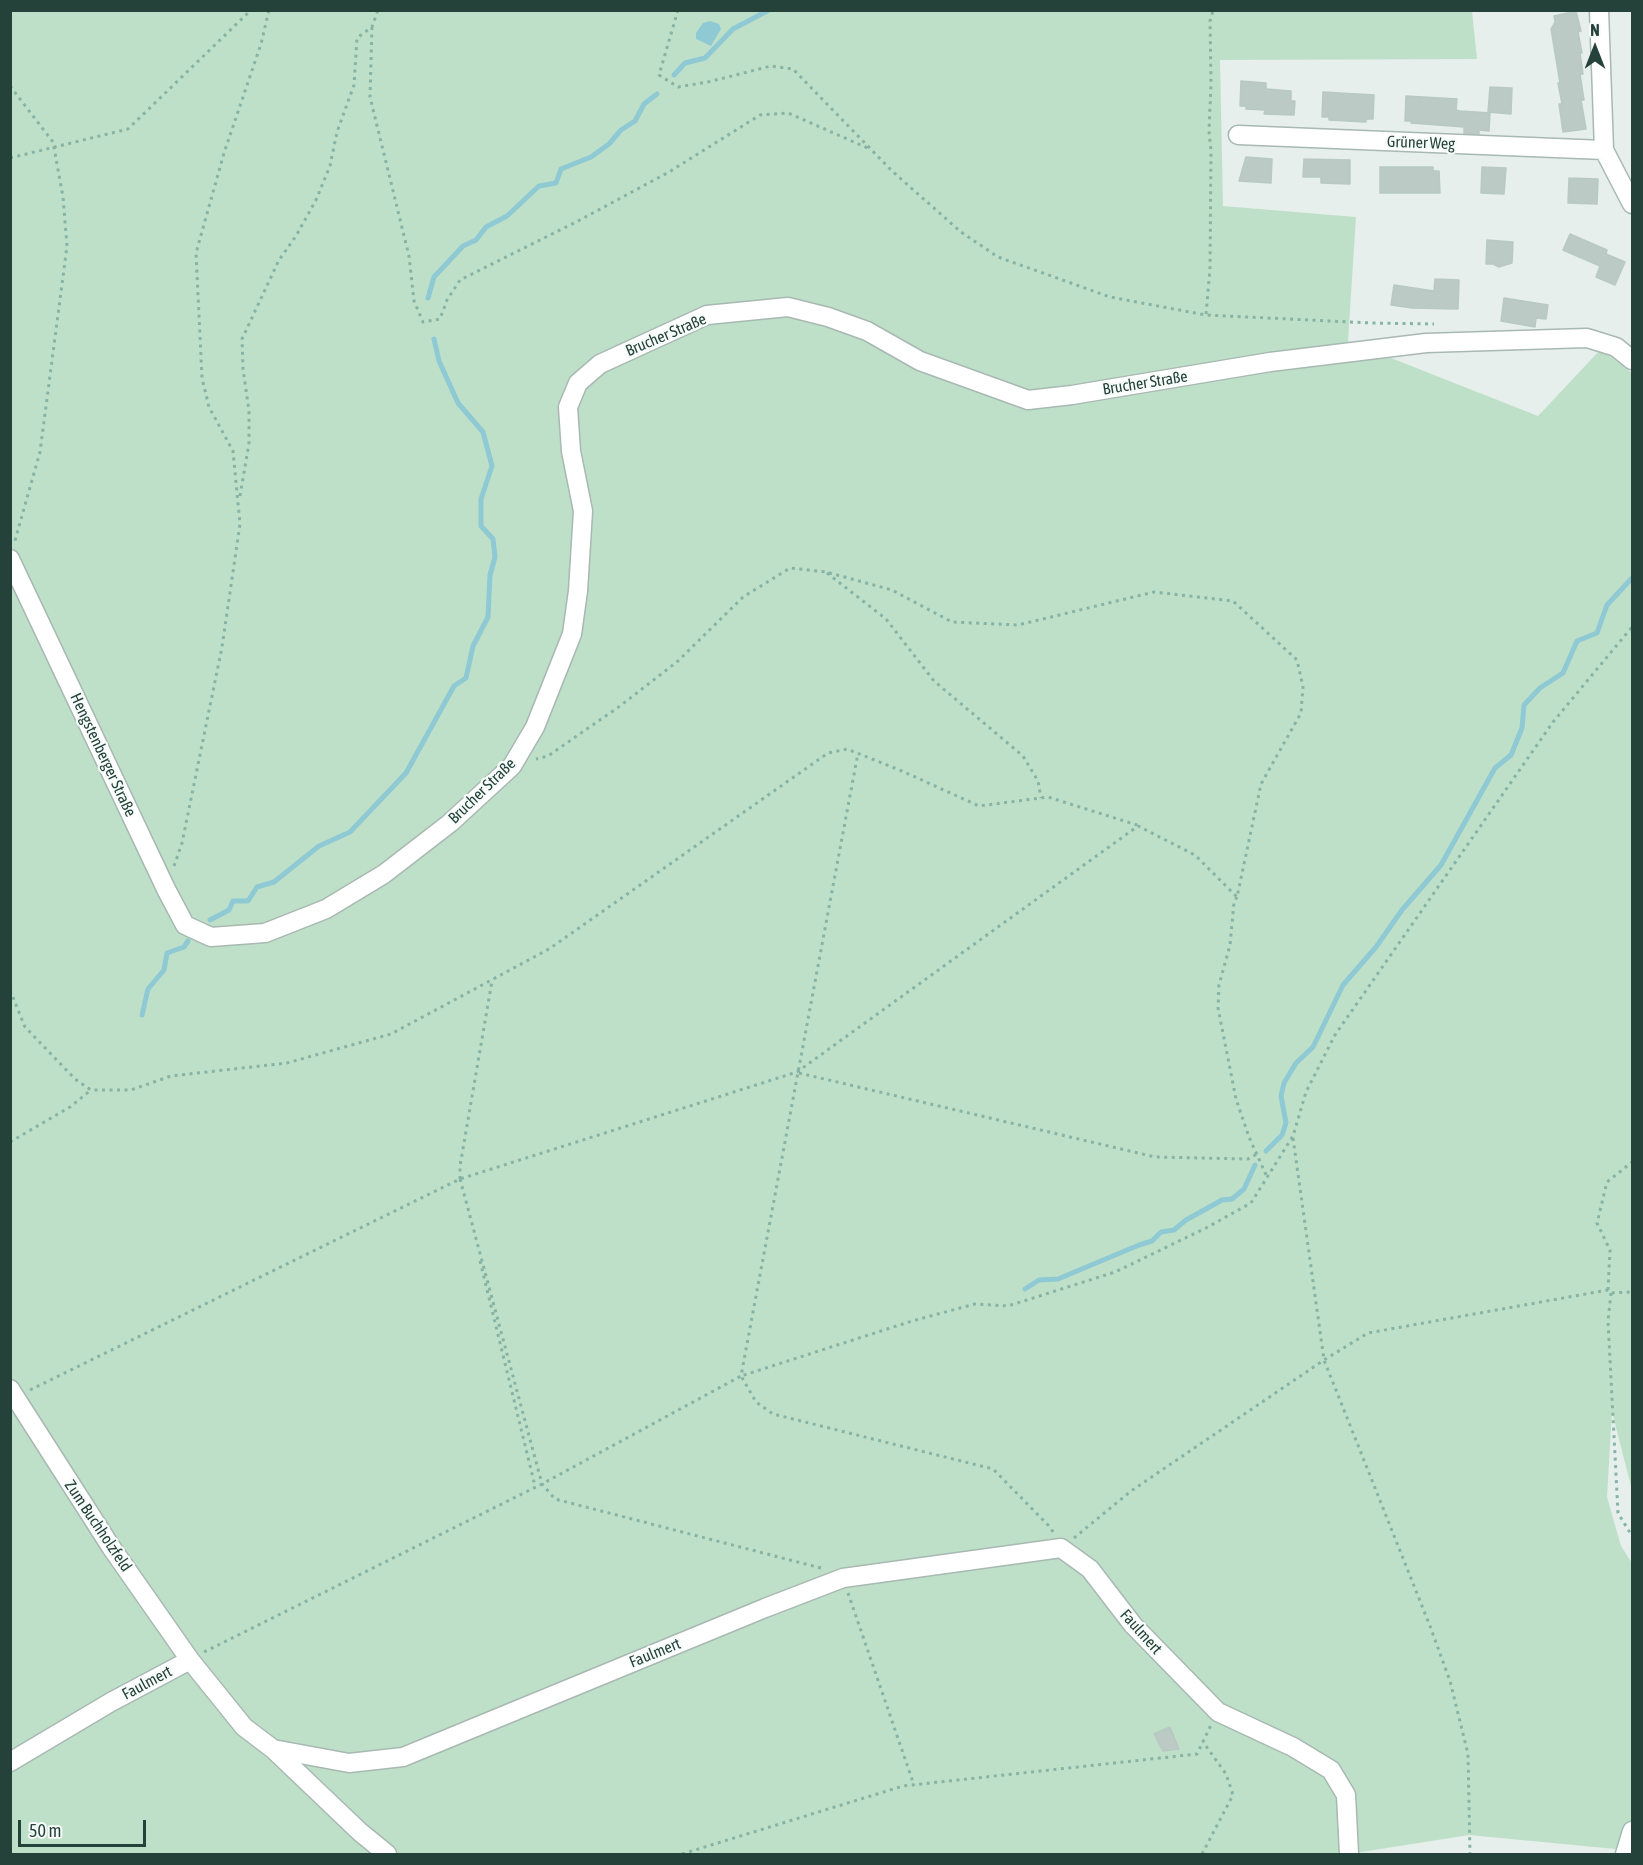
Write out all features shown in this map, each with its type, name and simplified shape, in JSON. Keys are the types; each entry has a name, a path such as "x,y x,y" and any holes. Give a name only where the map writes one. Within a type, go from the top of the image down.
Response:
{"street":[{"path":"1599,10 1604,150 1632,204"},
{"name":"Grüner Weg","path":"1238,135 1604,150"},
{"name":"Brucher Straße","path":"211,937 265,933 326,909 384,874 450,823 512,766 535,727 572,634 583,511 571,451 568,407 578,383 600,364 707,315 788,307 828,316 867,331 920,361 1028,400 1072,395 1270,362 1426,343 1587,338 1616,346 1632,360"},
{"name":"Hengstenberger Straße","path":"12,553 166,889 185,925 211,937"},
{"name":"Zum Buchholzfeld","path":"13,1393 111,1547 190,1660"},
{"name":"Faulmert","path":"10,1762 111,1702 190,1660 244,1727 273,1749 349,1763 403,1757 765,1608 848,1577 979,1561 1061,1548 1090,1569 1132,1625 1218,1712 1293,1747 1331,1770 1347,1795 1349,1854"},
{"path":"273,1749 360,1832 387,1854"},
{"path":"1624,1854 1632,1831"}],"path":[{"path":"10,158 128,129 251,10"},
{"path":"166,889 182,843 222,647 240,524 233,451 209,407 202,378 196,253 224,153 261,44 269,10"},
{"path":"378,10 372,27 370,97 409,256 414,301 423,322 440,319 447,300 460,280 669,172 760,116 788,113 872,150"},
{"path":"678,10 659,75 678,87 771,66 793,69 872,150 961,232 998,257 1110,297 1206,315 1442,324"},
{"path":"1206,315 1210,269 1210,21 1213,10"},
{"path":"239,500 249,443 249,411 243,369 242,339 279,260 296,236 330,166 337,132 354,86 357,38 372,27"},
{"path":"10,86 53,142 63,197 68,246 40,452 12,553"},
{"path":"512,766 548,756 620,706 678,661 742,597 790,568 825,572 892,590 952,622 1018,625 1154,592 1233,601 1297,660 1303,687 1300,713 1261,784 1237,897 1234,902 1230,945 1219,985 1218,1008 1236,1099 1267,1177"},
{"path":"825,572 886,619 934,681 1023,756 1038,781 1041,798"},
{"path":"190,1660 542,1484 741,1376 912,1320 975,1304 1008,1306 1115,1272 1206,1228 1251,1203 1293,1136 1306,1092 1335,1035 1553,722 1632,627"},
{"path":"10,990 25,1027 75,1079 91,1090 131,1090 171,1076 287,1062 360,1043 391,1034 549,949 828,753 847,749 979,806 1048,797 1138,826 1195,855 1237,897"},
{"path":"858,753 741,1376 756,1401 773,1414 993,1469 1049,1526 1061,1548 1131,1491 1324,1360 1368,1333 1609,1292 1632,1292"},
{"path":"13,1393 460,1179 797,1072 1138,826"},
{"path":"492,980 460,1166 460,1179 535,1486"},
{"path":"797,1072 1155,1157 1248,1159 1257,1154"},
{"path":"10,1142 70,1107 91,1090"},
{"path":"1293,1136 1324,1360 1450,1681 1468,1754 1470,1854"},
{"path":"1632,1162 1607,1182 1597,1223 1610,1250 1608,1321 1618,1513 1632,1536"},
{"path":"460,1179 542,1484 555,1499 848,1577 914,1785"},
{"path":"682,1854 903,1786 1197,1754 1218,1712"},
{"path":"1202,1854 1233,1795 1226,1774 1203,1742"}],"green space":[{"path":"11,11 1472,11 1477,59 1220,60 1223,206 1356,217 1348,341 1538,416 1601,349 1632,373 1632,1490 1612,1412 1607,1497 1621,1546 1632,1563 1632,1831 1626,1850 1469,1835 1349,1854 11,1854"}],"water":[{"path":"710,21 719,24 721,29 711,46 696,39 696,33 703,23"}],"building":[{"path":"1576,11 1581,31 1578,32 1582,53 1580,53 1583,74 1580,74 1584,100 1581,100 1586,129 1563,132 1559,104 1562,104 1558,83 1560,83 1551,29 1555,22 1554,16"},
{"path":"1241,81 1266,83 1266,89 1291,91 1291,101 1295,101 1294,115 1264,114 1265,110 1246,109 1246,106 1240,106"},
{"path":"1490,87 1512,88 1511,114 1488,112"},
{"path":"1323,92 1374,95 1373,119 1366,119 1366,122 1329,120 1329,117 1322,117"},
{"path":"1406,96 1457,99 1456,110 1490,113 1489,131 1479,130 1479,134 1464,133 1464,127 1405,121"},
{"path":"1246,157 1272,159 1271,183 1239,181"},
{"path":"1304,159 1350,160 1350,184 1321,183 1321,177 1303,177"},
{"path":"1380,167 1433,167 1433,171 1439,171 1440,193 1380,193"},
{"path":"1482,167 1506,168 1504,194 1481,193"},
{"path":"1569,178 1598,179 1597,204 1568,203"},
{"path":"1570,234 1607,250 1606,254 1625,262 1615,285 1596,277 1600,266 1563,250"},
{"path":"1487,240 1513,242 1512,263 1499,267 1486,264"},
{"path":"1435,279 1459,280 1458,309 1391,305 1394,285 1434,291"},
{"path":"1504,298 1548,305 1546,319 1536,318 1535,327 1501,321"},
{"path":"1170,1727 1179,1749 1163,1751 1154,1734"}],"waterway":[{"path":"674,75 685,63 705,58 733,29 769,10"},
{"path":"428,298 434,277 463,246 476,240 486,227 507,216 539,186 556,183 561,169 591,157 609,144 621,130 635,121 644,104 657,94"},
{"path":"210,920 229,910 233,901 248,901 257,887 274,882 319,846 350,832 406,773 454,686 466,678 473,646 488,617 490,575 495,557 493,539 481,526 481,499 492,466 483,432 458,403 439,361 434,339"},
{"path":"1266,1151 1282,1135 1286,1123 1281,1096 1284,1083 1296,1063 1313,1047 1343,985 1441,865 1495,768 1511,755 1522,728 1524,705 1540,688 1563,673 1577,641 1597,633 1607,605 1632,578"},
{"path":"142,1015 148,989 164,970 167,953 184,947 188,941"},
{"path":"1025,1289 1039,1280 1058,1279 1152,1241 1161,1232 1174,1230 1186,1220 1222,1200 1232,1199 1244,1189 1255,1165"}]}
